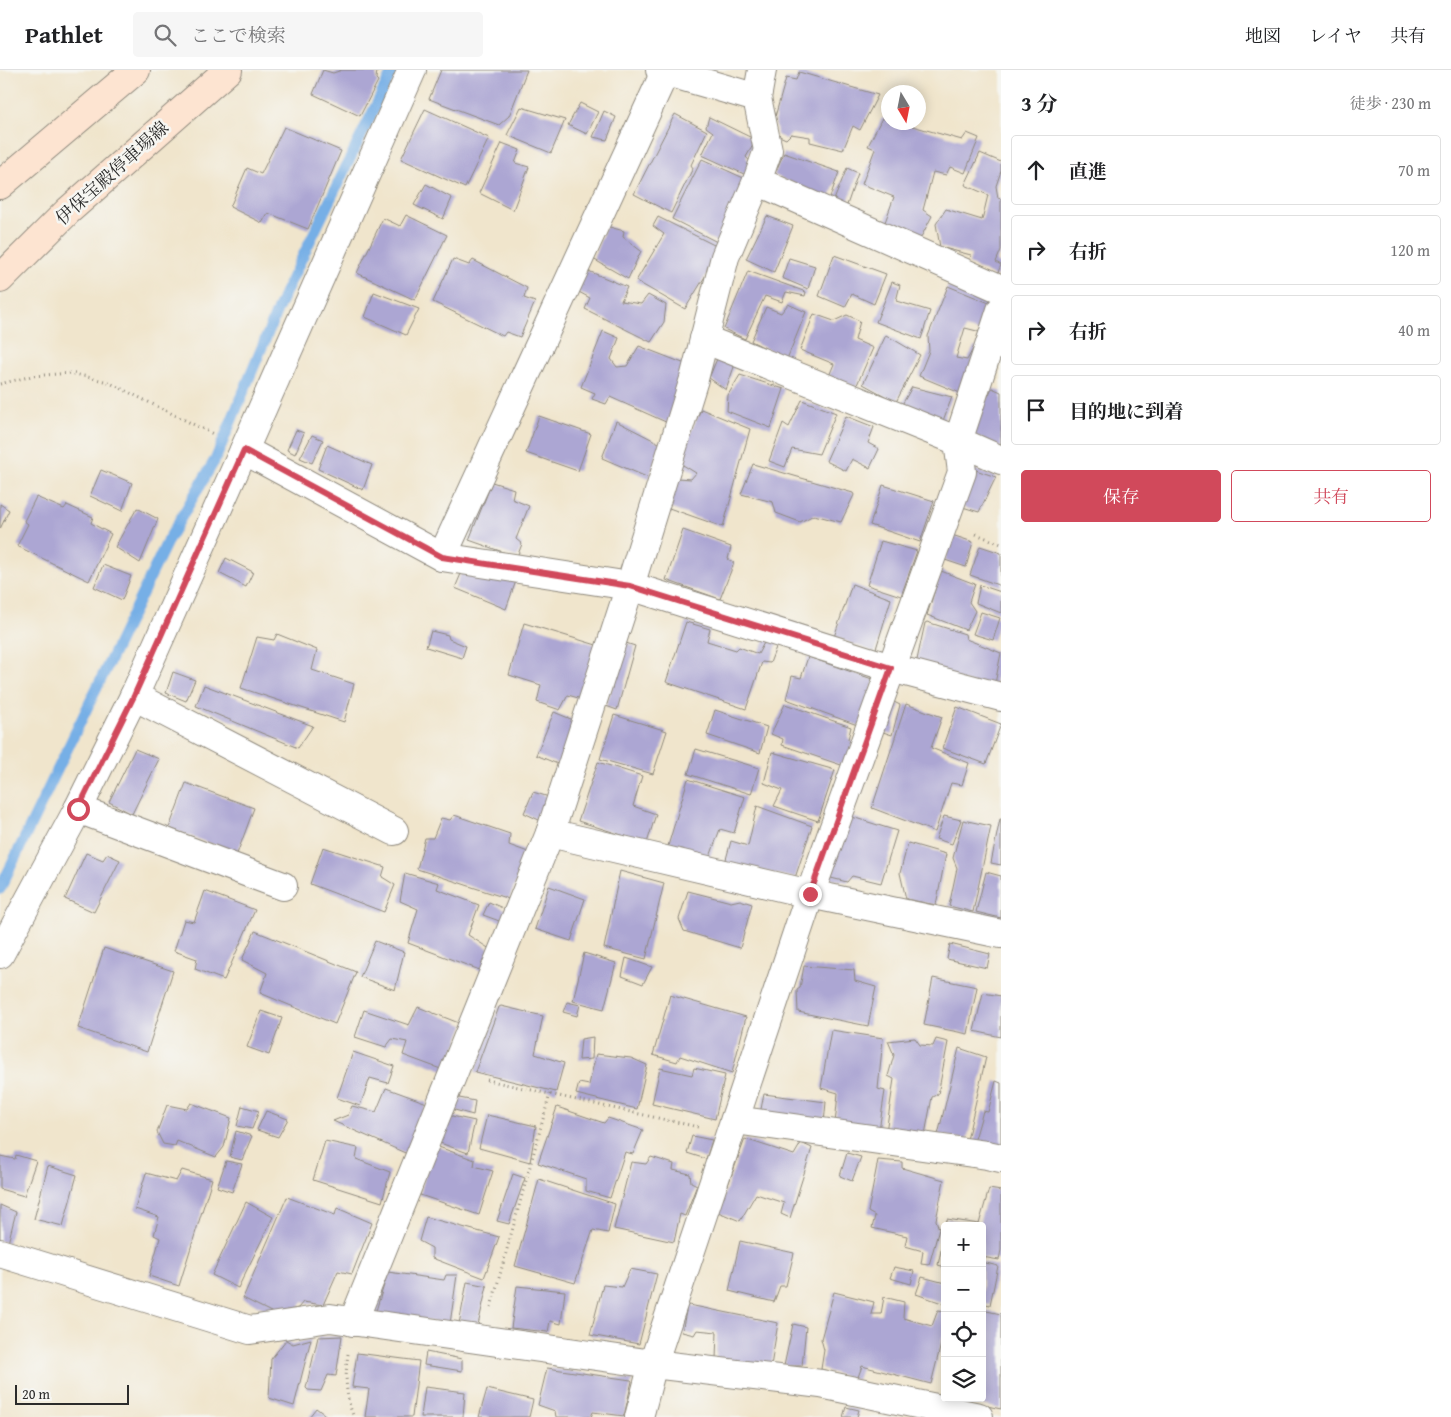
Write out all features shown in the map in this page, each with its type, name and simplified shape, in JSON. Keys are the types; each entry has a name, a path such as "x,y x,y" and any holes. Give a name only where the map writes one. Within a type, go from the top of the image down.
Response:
{"main road":[{"path":"0,185 136,70"},
{"name":"伊保宝殿停車場線","path":"0,279 68,211 228,70"}],"street":[{"path":"0,954 78,809 134,696 412,70"},
{"path":"353,1322 550,833 630,586 694,379 725,257 768,150 758,98 762,70"},
{"path":"442,557 663,71 758,98"},
{"path":"757,180 1001,290"},
{"path":"639,1417 653,1364 810,894 962,472 958,440 1001,310"},
{"path":"704,338 958,440 1001,460"},
{"path":"244,450 442,557 630,586 891,668 1001,698"},
{"path":"134,696 394,831"},
{"path":"78,809 283,886"},
{"path":"550,833 810,894 1001,934"},
{"path":"733,1127 1001,1158"},
{"path":"0,1253 250,1330 330,1318 653,1364 821,1384 979,1417"}],"path":[{"path":"0,384 32,376 71,373 108,382 210,433"},
{"path":"454,1073 550,1094 733,1127"},
{"path":"482,1339 550,1094"},
{"path":"353,1322 345,1370 349,1408 354,1417"}],"building":[{"path":"323,70 333,73 342,70 377,70 376,79 378,81 360,116 313,94"},
{"path":"441,70 527,70 509,116 499,125 429,99"},
{"path":"799,72 878,95 860,130 853,126 843,150 810,142 810,137 791,134 786,139 777,135 775,117 786,78 796,80"},
{"path":"580,103 598,112 587,134 568,125"},
{"path":"521,107 565,120 551,153 507,135"},
{"path":"425,109 489,138 465,188 401,159"},
{"path":"604,111 616,117 607,140 593,137"},
{"path":"675,114 707,131 691,165 693,168 671,213 634,194"},
{"path":"709,117 756,140 746,157 755,167 744,174 702,155 713,132 706,127"},
{"path":"881,120 881,130 926,130 962,140 967,133 979,138 965,173 950,167 946,175 933,172 923,210 932,216 920,239 884,225 894,197 862,184 875,149 868,146"},
{"path":"284,127 341,151 308,229 268,213 262,223 230,207 247,168 261,174"},
{"path":"502,143 520,150 515,163 529,167 513,210 479,193"},
{"path":"784,153 839,172 829,200 774,175"},
{"path":"980,153 1001,162 1001,171 996,186 998,198 1001,199 1001,250 996,262 1001,265 996,277 969,264 971,255 940,247 936,224 946,209 982,220 988,195 965,185"},
{"path":"702,159 750,181 721,244 672,219"},
{"path":"847,168 858,173 846,208 834,200"},
{"path":"426,184 452,198 443,219 414,205"},
{"path":"406,215 447,235 415,300 357,273 383,218 400,226"},
{"path":"767,216 793,226 774,272 746,259"},
{"path":"658,217 722,249 685,309 636,281 664,234 653,226"},
{"path":"606,226 624,231 623,237 641,251 628,279 593,259"},
{"path":"834,255 886,274 874,304 852,294 845,307 819,296"},
{"path":"789,258 815,266 808,289 782,278"},
{"path":"453,259 469,265 473,260 527,288 524,298 535,302 520,337 506,332 503,336 433,302"},
{"path":"586,270 627,287 621,301 641,304 648,295 666,305 664,322 651,342 585,309 590,298 577,291"},
{"path":"748,271 806,292 805,296 786,292 782,302 765,296 745,339 724,329"},
{"path":"892,282 900,285 896,301 930,311 921,339 876,322"},
{"path":"948,286 994,305 985,333 965,328 956,358 967,360 974,347 978,348 960,393 919,376 929,351 928,336"},
{"path":"374,292 419,309 406,335 365,317"},
{"path":"788,304 806,312 787,359 751,341 766,307 781,313"},
{"path":"814,314 834,321 847,315 860,321 855,340 873,348 856,387 829,376 834,364 800,350"},
{"path":"603,331 619,338 611,359 617,367 627,366 639,346 688,365 668,423 610,397 606,404 592,399 595,393 581,387"},
{"path":"886,335 920,355 896,402 863,384"},
{"path":"719,354 736,361 726,390 709,378"},
{"path":"740,375 784,389 771,428 727,411 728,395"},
{"path":"912,387 952,397 941,426 900,408"},
{"path":"992,388 1001,392 1001,448 970,433"},
{"path":"802,400 836,413 819,454 792,449 785,467 769,461 783,423 789,427"},
{"path":"701,409 750,429 723,527 666,507 677,478 691,479 696,473 678,462"},
{"path":"539,416 591,434 578,471 526,453"},
{"path":"846,416 874,427 868,443 879,449 870,468 852,459 846,471 826,461"},
{"path":"616,421 661,444 649,478 602,458"},
{"path":"296,430 304,433 295,454 287,450"},
{"path":"312,435 323,440 312,463 300,458"},
{"path":"327,445 372,465 363,490 318,469"},
{"path":"753,464 853,493 854,495 841,522 814,515 800,522 776,513 773,502 741,494"},
{"path":"973,469 996,477 979,512 956,505"},
{"path":"101,470 132,483 122,511 90,496"},
{"path":"492,482 514,489 512,499 529,506 516,539 522,544 517,557 469,540"},
{"path":"883,485 934,501 920,542 870,525"},
{"path":"36,497 64,509 67,505 93,517 91,523 111,534 89,581 17,546 28,524 24,521"},
{"path":"0,504 9,510 0,529"},
{"path":"137,508 158,519 140,563 115,547"},
{"path":"683,530 731,547 728,559 734,563 720,599 666,580"},
{"path":"952,535 973,542 966,567 945,560"},
{"path":"881,541 917,551 901,596 867,585"},
{"path":"980,546 1001,553 1001,586 970,575"},
{"path":"226,558 253,572 246,587 219,573"},
{"path":"466,562 516,581 506,609 455,588"},
{"path":"103,565 131,576 122,600 94,587"},
{"path":"941,571 975,584 969,602 975,611 966,630 927,615"},
{"path":"852,584 891,599 875,652 834,637"},
{"path":"980,585 1001,592 1001,613 976,603"},
{"path":"981,612 1000,618 993,640 973,634"},
{"path":"686,622 710,629 707,641 736,650 739,647 758,654 767,637 778,642 770,663 762,662 746,709 666,682"},
{"path":"524,623 603,647 585,700 568,695 560,710 537,702 541,685 509,675"},
{"path":"925,623 965,634 966,639 1001,653 994,689 915,669"},
{"path":"431,631 448,635 449,639 466,646 462,658 426,647"},
{"path":"277,634 317,650 312,670 354,684 344,722 241,688 257,637 274,640"},
{"path":"626,643 635,646 617,710 606,706"},
{"path":"808,657 875,680 860,726 786,699 792,676 801,678"},
{"path":"173,672 195,680 186,701 166,693"},
{"path":"204,685 313,726 298,748 196,706"},
{"path":"888,699 900,705 892,735 877,730"},
{"path":"785,704 851,727 848,739 854,742 844,766 782,745 783,739 771,734"},
{"path":"906,704 942,717 931,748 969,763 962,785 951,783 935,832 872,808"},
{"path":"957,707 1001,724 986,764 942,748"},
{"path":"715,710 767,727 760,753 707,735"},
{"path":"554,712 578,722 560,765 536,755"},
{"path":"614,715 667,731 653,774 600,759"},
{"path":"135,749 159,759 132,814 109,802"},
{"path":"696,749 759,768 751,794 688,774"},
{"path":"772,752 835,770 818,821 774,806 782,790 764,783"},
{"path":"598,762 642,776 633,806 656,814 647,843 578,821"},
{"path":"688,779 745,797 734,833 720,829 710,857 668,846"},
{"path":"186,783 254,808 237,854 169,828"},
{"path":"533,792 549,797 539,820 524,813"},
{"path":"757,806 812,826 795,878 725,863 731,841 748,846"},
{"path":"454,815 510,834 509,845 528,852 509,899 417,869 425,838 433,838 441,818 450,820"},
{"path":"849,816 897,831 881,883 852,876 847,882 827,877"},
{"path":"944,816 961,820 952,844 936,839"},
{"path":"1001,819 1001,865 991,863"},
{"path":"963,820 991,826 973,912 949,906 957,868 953,858"},
{"path":"908,843 946,854 936,905 906,899 900,873"},
{"path":"323,847 385,867 382,877 395,885 384,912 310,884"},
{"path":"86,853 103,860 107,854 120,860 94,912 65,899"},
{"path":"620,871 664,883 646,959 604,948"},
{"path":"986,872 1001,876 1001,918 976,912"},
{"path":"405,873 439,883 437,889 479,905 468,935 493,951 485,972 408,943 418,909 400,901"},
{"path":"549,886 585,899 571,941 535,929"},
{"path":"205,891 255,910 224,980 195,969 197,959 174,951 184,920 194,922"},
{"path":"688,891 731,902 740,900 752,904 740,948 684,931 679,919"},
{"path":"489,902 507,910 502,922 483,915"},
{"path":"255,931 356,972 335,1024 260,993 267,973 242,960"},
{"path":"375,941 404,952 395,990 360,977"},
{"path":"950,944 990,954 987,968 947,959"},
{"path":"104,948 173,971 147,1052 78,1028"},
{"path":"584,953 616,963 604,1009 573,1001"},
{"path":"626,958 652,967 643,984 622,976"},
{"path":"804,966 854,970 855,981 876,987 868,1026 798,1012 797,990 800,988"},
{"path":"933,978 977,987 968,1034 924,1025"},
{"path":"983,993 1001,996 1001,1037 974,1031"},
{"path":"670,995 746,1017 732,1073 680,1056 677,1062 653,1055"},
{"path":"567,1002 580,1005 577,1016 563,1012"},
{"path":"501,1006 543,1016 535,1054 564,1063 556,1092 475,1072"},
{"path":"418,1007 464,1025 446,1071 403,1055 407,1042 392,1039 386,1047 355,1037 364,1010 409,1025"},
{"path":"261,1011 282,1018 269,1055 247,1047"},
{"path":"831,1030 883,1038 878,1089 885,1091 879,1130 835,1124 838,1093 821,1088"},
{"path":"593,1037 592,1059 579,1060 581,1039"},
{"path":"915,1038 920,1045 933,1046 936,1039 948,1042 938,1094 932,1097 924,1140 886,1132 894,1079 888,1076 894,1055 888,1041"},
{"path":"959,1048 986,1057 967,1140 938,1135"},
{"path":"353,1052 394,1066 388,1083 370,1078 360,1106 337,1098"},
{"path":"596,1054 631,1058 647,1065 637,1109 576,1094 579,1083 589,1085"},
{"path":"660,1068 692,1075 694,1068 725,1075 715,1119 652,1104"},
{"path":"996,1081 1001,1083 1001,1151 973,1146 983,1111 988,1112"},
{"path":"386,1088 427,1103 412,1156 333,1121 348,1115 352,1106 376,1112"},
{"path":"764,1094 826,1102 824,1123 760,1114"},
{"path":"454,1097 475,1101 473,1115 451,1109"},
{"path":"191,1103 231,1118 224,1147 216,1157 177,1141 175,1146 163,1144 157,1132 167,1105 187,1109"},
{"path":"242,1106 259,1111 252,1129 237,1126"},
{"path":"557,1107 604,1123 608,1118 643,1130 633,1154 625,1152 610,1198 586,1191 586,1179 538,1163"},
{"path":"266,1111 288,1119 278,1137 257,1130"},
{"path":"447,1115 475,1121 468,1153 440,1143"},
{"path":"487,1115 536,1126 530,1162 479,1148"},
{"path":"236,1131 252,1136 242,1160 230,1157"},
{"path":"692,1136 712,1140 706,1159 687,1153"},
{"path":"745,1139 794,1155 801,1143 812,1148 790,1218 781,1214 784,1203 756,1194 740,1221 718,1212"},
{"path":"325,1141 358,1148 356,1159 390,1172 382,1202 313,1180"},
{"path":"433,1145 475,1160 474,1166 493,1171 479,1215 420,1195"},
{"path":"847,1153 861,1157 852,1181 840,1176"},
{"path":"16,1155 36,1161 24,1196 0,1189 0,1156 15,1159"},
{"path":"651,1157 674,1164 673,1170 690,1174 691,1182 697,1185 685,1216 680,1214 674,1242 614,1229 631,1162 646,1164"},
{"path":"878,1160 902,1162 902,1168 944,1180 936,1220 939,1229 929,1265 921,1264 923,1251 905,1246 907,1236 872,1228 875,1216 868,1212"},
{"path":"226,1161 242,1164 232,1192 217,1187"},
{"path":"48,1166 77,1175 63,1226 34,1219"},
{"path":"182,1170 212,1179 179,1286 149,1276 160,1238 154,1235 159,1217 135,1209 146,1173 176,1181"},
{"path":"513,1174 525,1178 509,1224 497,1221"},
{"path":"539,1179 615,1204 608,1233 593,1230 575,1283 515,1266"},
{"path":"989,1189 1001,1191 1001,1250 999,1260 986,1258 986,1222 980,1222"},
{"path":"287,1197 335,1215 337,1208 372,1223 352,1274 338,1271 323,1305 303,1302 298,1308 273,1313 243,1298"},
{"path":"246,1202 273,1217 238,1288 212,1275"},
{"path":"0,1205 16,1212 8,1243 0,1241"},
{"path":"426,1217 499,1237 484,1278 432,1258 432,1248 419,1241"},
{"path":"947,1219 966,1222 947,1222"},
{"path":"740,1241 794,1253 786,1286 780,1286 774,1302 729,1291"},
{"path":"941,1250 941,1266 938,1265"},
{"path":"986,1263 998,1266 990,1305 986,1304"},
{"path":"894,1267 914,1271 911,1284 890,1278"},
{"path":"630,1269 657,1274 639,1344 590,1335 603,1285 622,1287"},
{"path":"388,1272 444,1280 446,1275 457,1275 450,1324 375,1314"},
{"path":"922,1277 941,1282 941,1303 916,1294"},
{"path":"467,1282 487,1286 478,1325 459,1324"},
{"path":"517,1286 565,1291 561,1324 550,1321 548,1332 511,1328"},
{"path":"834,1292 874,1302 871,1314 881,1314 884,1297 904,1302 903,1318 932,1326 938,1310 941,1310 941,1344 931,1384 862,1366 857,1380 821,1369 824,1350 821,1339"},
{"path":"687,1306 778,1323 771,1366 716,1359 717,1332 697,1330 694,1335 682,1332"},
{"path":"986,1311 1001,1314 1001,1409 969,1402 986,1402"},
{"path":"793,1324 806,1327 802,1366 784,1366"},
{"path":"342,1336 336,1376 328,1375 321,1391 308,1390 306,1388 318,1337"},
{"path":"311,1339 294,1406 269,1398 271,1359 286,1340 293,1344"},
{"path":"426,1352 462,1359 462,1371 424,1365"},
{"path":"357,1353 419,1361 412,1417 365,1417 369,1389 352,1387"},
{"path":"547,1368 631,1380 624,1416 593,1412 591,1417 556,1417 555,1411 538,1405"},
{"path":"425,1387 465,1392 463,1417 421,1417"},
{"path":"487,1389 533,1400 529,1417 479,1417"},
{"path":"846,1407 859,1410 857,1417 843,1417"},
{"path":"316,1408 328,1417 309,1417"}],"waterway":[{"path":"0,889 167,542 216,458 282,299 393,70"}],"route":[{"path":"78,809 134,696 244,450 442,557 630,586 891,668 810,894"}]}
